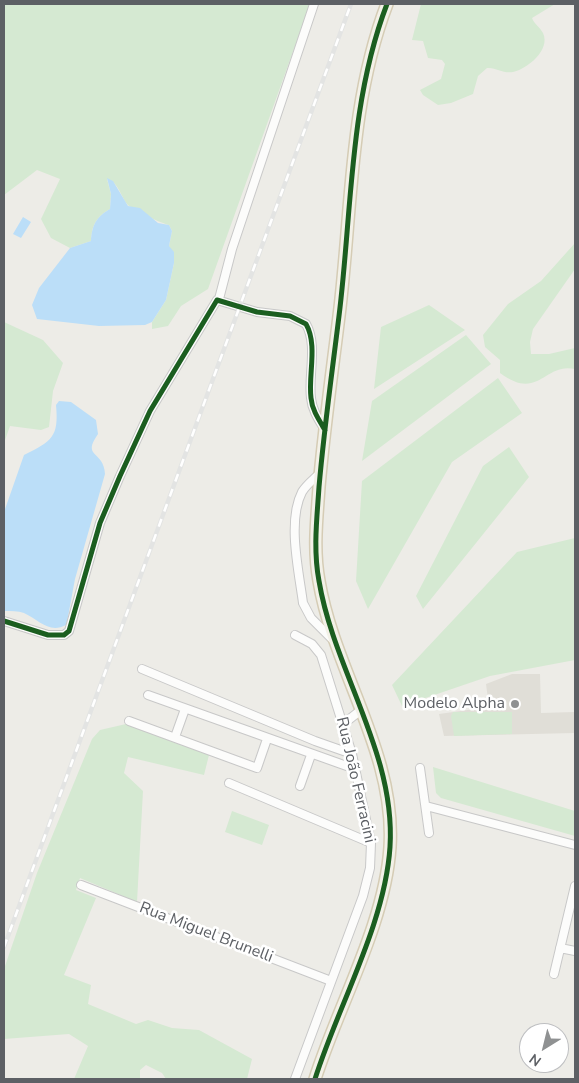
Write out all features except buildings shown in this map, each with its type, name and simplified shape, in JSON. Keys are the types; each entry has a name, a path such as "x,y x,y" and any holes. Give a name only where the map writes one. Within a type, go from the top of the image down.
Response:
{"main road":[{"path":"315,1079 378,908 389,860 388,801 373,744 321,595 315,553 320,473 340,313 355,144 367,64 387,4"}],"street":[{"path":"4,621 48,635 64,636 69,631 100,523 131,452 150,411 168,379 211,307 219,299 232,249 314,4"},
{"path":"219,299 256,312 290,316 306,324 311,340 312,407 325,430"},
{"path":"320,473 306,486 299,499 296,512 295,541 303,603 306,612 336,642"},
{"name":"Rua João Ferracini","path":"294,636 312,644 321,655 352,754 371,843 370,868 363,896 295,1079"},
{"path":"142,669 315,741 352,754"},
{"path":"148,695 311,755 355,769"},
{"path":"175,738 185,709"},
{"path":"342,725 361,710"},
{"path":"130,720 257,768 268,739"},
{"path":"300,786 311,755"},
{"path":"420,768 429,833"},
{"path":"229,783 371,843"},
{"path":"426,806 575,845"},
{"name":"Rua Miguel Brunelli","path":"81,885 331,981"},
{"path":"554,974 575,886"},
{"path":"560,948 575,951"}],"shaded area":[{"name":"Modelo Alpha","path":"512,674 540,674 541,713 574,712 575,733 444,736 439,714 489,707 486,684"}],"green space":[{"path":"4,4 310,4 208,289 181,306 168,326 152,329 152,322 166,300 174,263 169,246 172,231 169,225 129,206 117,186 107,179 111,194 110,209 101,215 96,222 92,230 91,241 70,248 51,238 41,219 60,179 37,170 4,195"},
{"path":"421,4 555,4 532,18 545,39 541,52 531,63 513,72 487,68 478,76 473,94 451,103 438,105 423,95 420,90 441,79 445,64 442,60 428,58 423,41 412,40"},
{"path":"575,243 575,269 533,329 530,342 531,354 549,354 575,348 575,369 564,368 533,383 524,384 513,381 500,373 500,360 485,347 483,335 508,304 541,281"},
{"path":"429,305 465,330 374,389 381,327"},
{"path":"4,322 43,340 63,363 53,391 49,427 41,430 10,426 4,443"},
{"path":"466,335 491,364 362,461 372,401"},
{"path":"498,378 522,413 452,462 368,609 356,581 362,481"},
{"path":"509,447 529,477 423,609 416,596 483,466"},
{"path":"575,538 575,660 490,676 402,706 392,685 517,552"},
{"path":"453,712 512,712 512,734 454,736 451,716"},
{"path":"126,724 209,755 204,775 128,757 124,773 143,791 137,902 80,878 76,890 96,898 64,975 91,985 88,1004 136,1024 148,1020 172,1028 199,1030 252,1059 247,1079 166,1079 162,1073 146,1065 140,1070 140,1079 74,1079 88,1046 69,1034 4,1039 4,969 37,873 92,739 100,730"},
{"path":"433,767 575,811 575,836 441,798 436,793"},
{"path":"232,811 269,825 262,845 225,832"}],"water":[{"path":"107,178 113,181 128,206 140,208 158,223 169,225 172,231 169,246 174,252 174,263 166,300 152,322 145,325 99,326 37,319 32,305 39,288 70,248 91,241 92,230 96,222 101,215 110,209 111,194"},
{"path":"23,217 31,222 21,238 13,234"},
{"path":"59,401 71,402 96,420 98,434 93,442 92,451 104,466 105,474 75,579 67,622 66,625 54,628 44,625 24,613 4,611 4,512 24,455 41,446 52,437 55,431 56,405"}],"railway":[{"path":"4,947 351,4"}],"cycle path":[{"path":"315,1079 370,935 386,876 390,847 389,812 384,778 327,614 317,569 316,545 321,465 339,316 359,119 365,80 387,4"},
{"path":"4,621 48,635 64,635 69,631 100,523 120,476 150,411 217,300 257,312 290,316 306,324 310,332 312,351 310,389 312,402 316,415 325,430"}],"place":[{"name":"Modelo Alpha","path":"515,704"}]}
